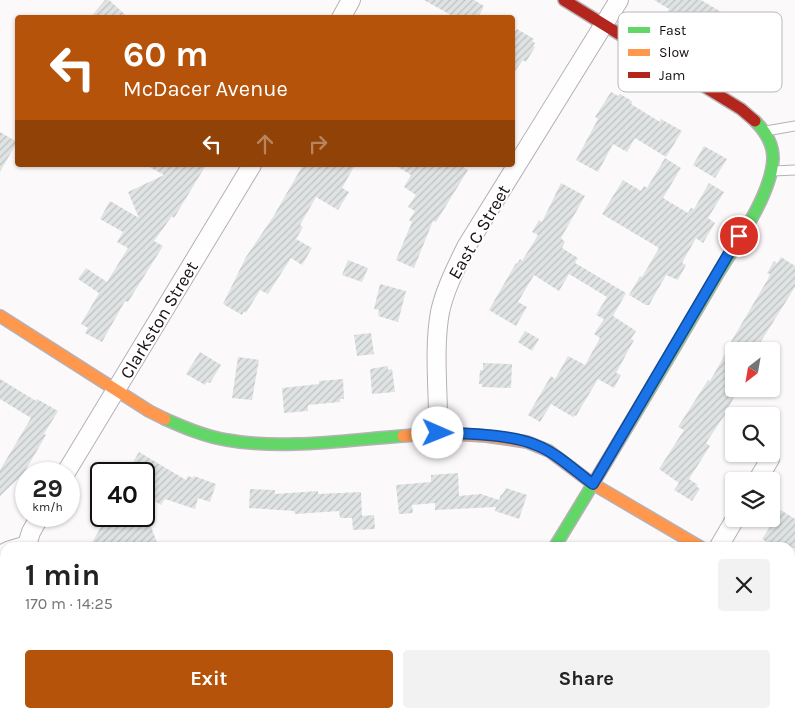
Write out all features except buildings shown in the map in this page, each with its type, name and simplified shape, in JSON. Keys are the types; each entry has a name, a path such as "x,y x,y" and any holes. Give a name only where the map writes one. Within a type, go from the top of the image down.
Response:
{"street":[{"path":"343,15 351,0"},
{"path":"564,0 618,32"},
{"name":"East C Street","path":"438,433 438,330 440,312 446,290 466,247 619,0"},
{"path":"558,542 723,265 755,208 770,171 773,157 772,147 764,132 750,116 715,92"},
{"name":"Clarkston Street","path":"72,462 251,167"},
{"path":"0,316 116,391 149,411 184,428 225,440 248,444 309,443 438,433 518,440 537,445 549,451 593,484 692,542"},
{"path":"28,542 35,527"},
{"path":"722,542 730,527"}],"lane":[{"path":"764,132 795,126"},
{"path":"770,171 795,170"}],"traffic: fast":[{"path":"558,542 760,203 771,172 773,158 772,147 768,138 755,121"},
{"path":"165,419 211,437 248,443 315,443 403,436"}],"traffic: slow":[{"path":"0,316 149,411 165,419"},
{"path":"403,436 438,433 486,436 527,442 549,451 593,484 692,542"}],"traffic: jam":[{"path":"564,0 618,33"},
{"path":"713,92 741,109 755,121"}],"route":[{"path":"438,433 498,437 537,445 549,451 593,484 739,236"}]}
